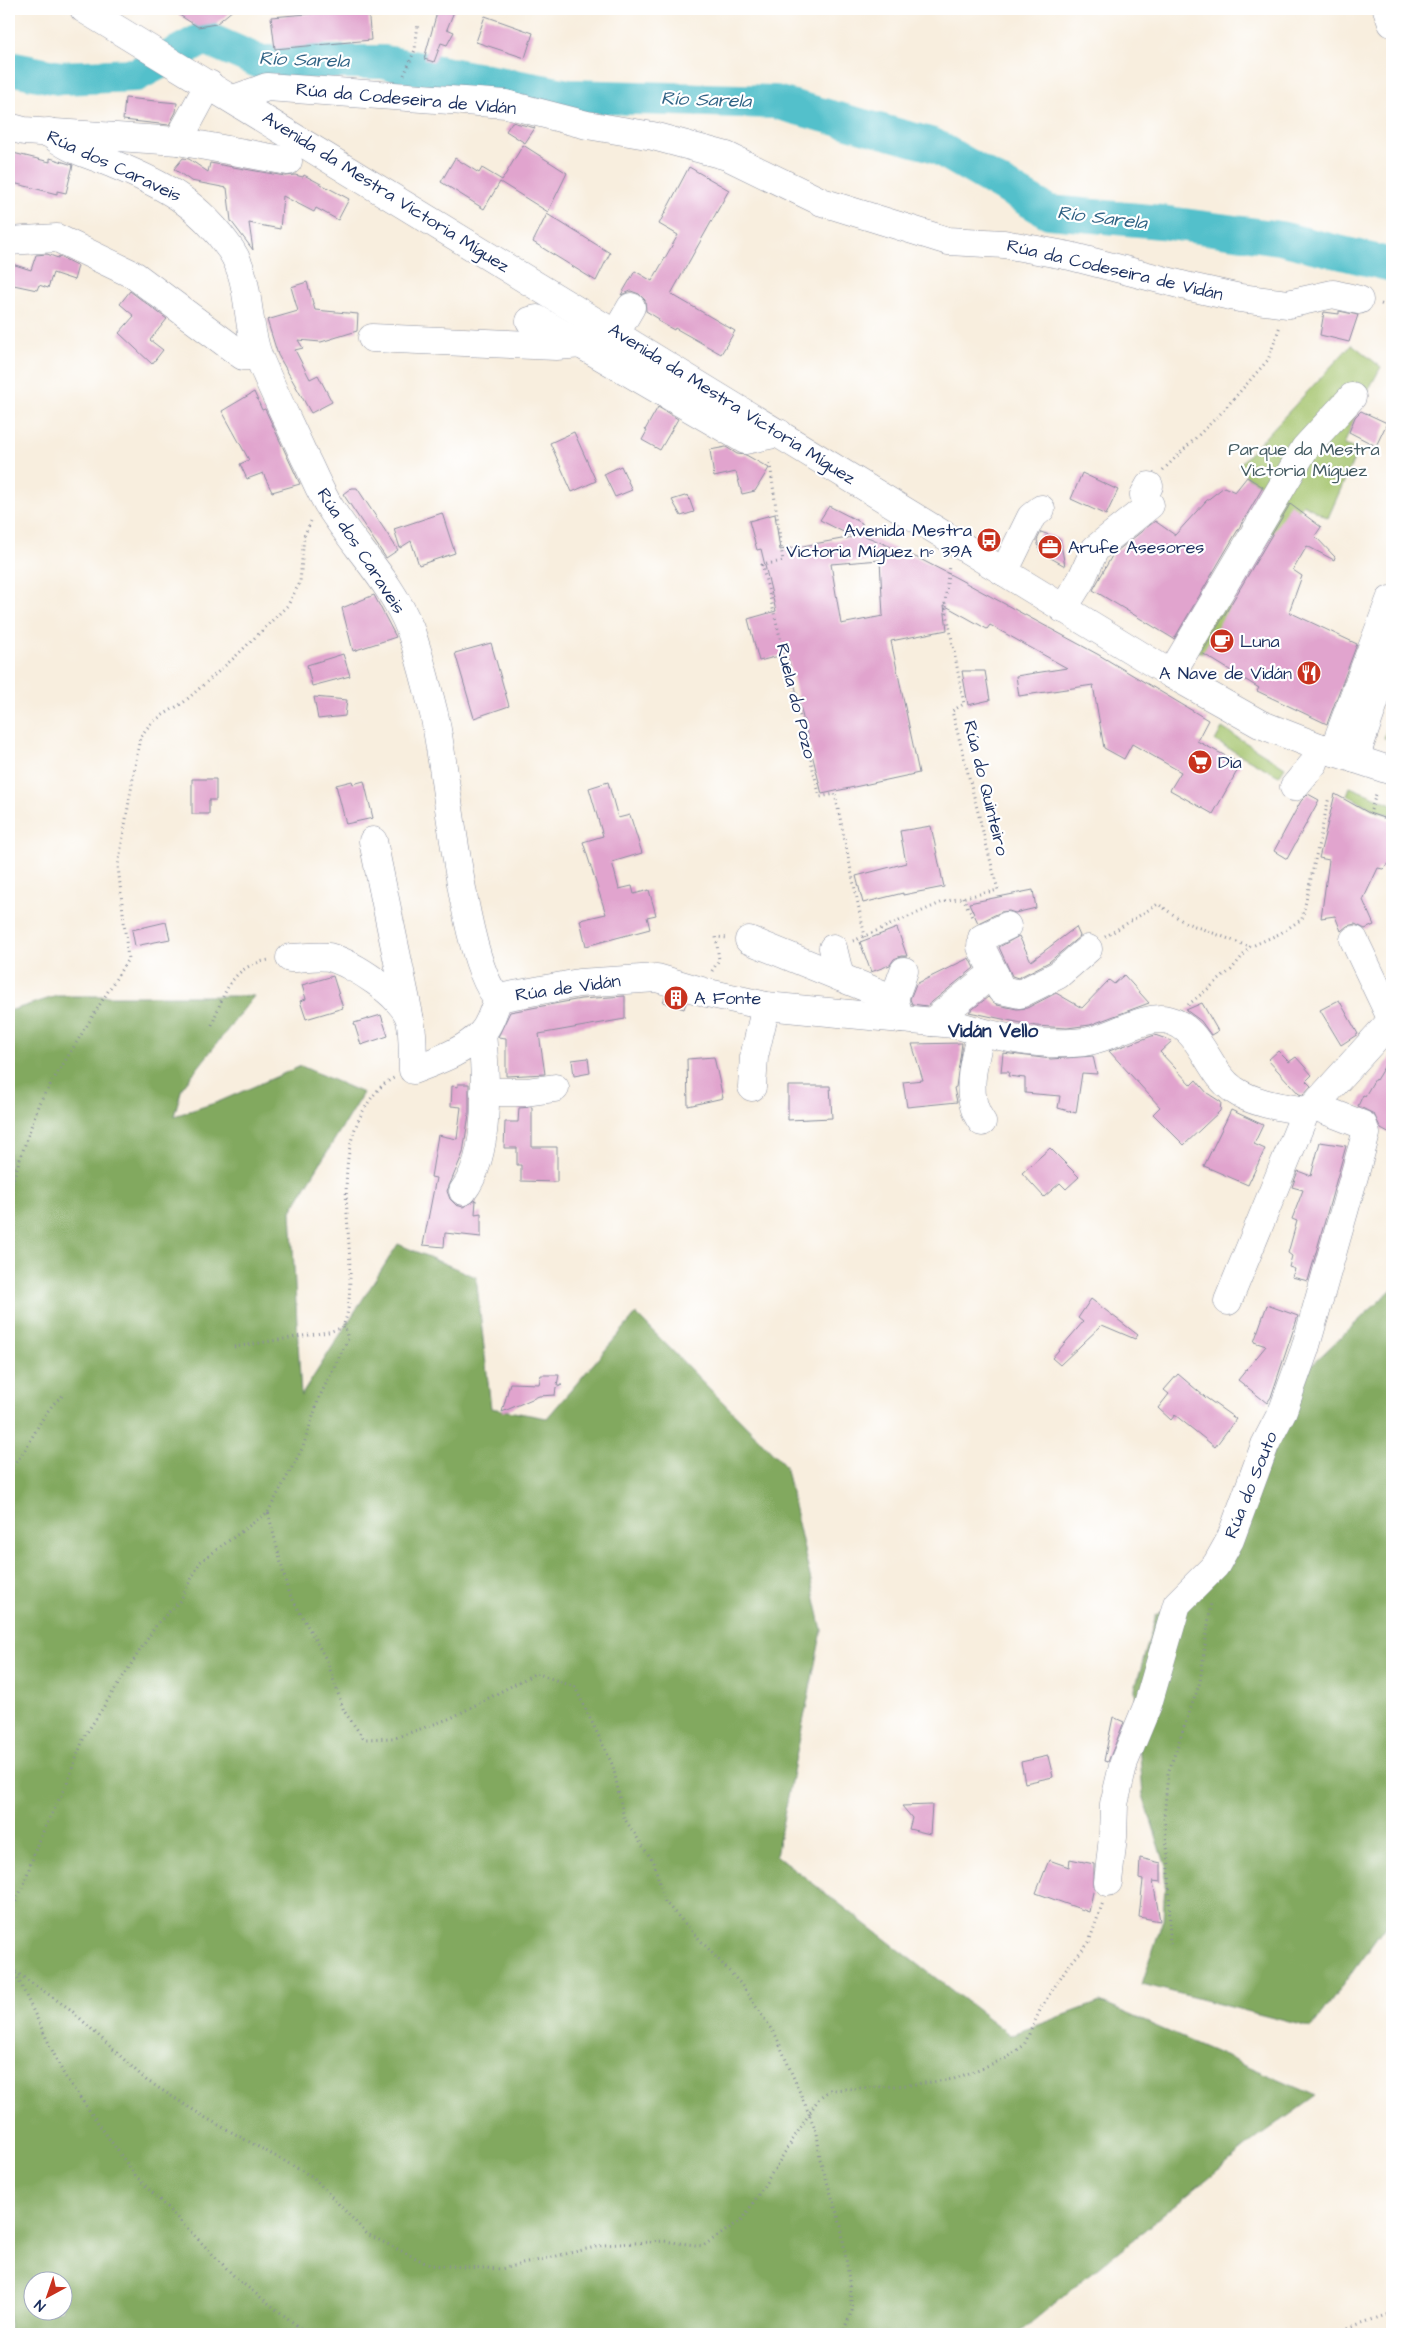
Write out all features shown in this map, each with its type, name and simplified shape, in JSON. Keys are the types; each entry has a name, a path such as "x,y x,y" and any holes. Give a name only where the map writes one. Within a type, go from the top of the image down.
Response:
{"street":[{"path":"1386,9 1392,23"},
{"name":"Avenida da Mestra Victoria Míguez","path":"95,11 146,45 1171,674 1260,724 1336,753 1392,771"},
{"path":"178,141 203,80"},
{"name":"Rúa da Codeseira de Vidán","path":"234,99 267,87 506,104 587,126 653,136 727,156 822,202 948,241 1004,244 1070,256 1240,298 1288,304 1333,294 1359,300"},
{"name":"Rúa dos Caraveis","path":"9,127 49,132 63,145 157,183 186,199 208,221 233,252 243,280 258,356 329,507 392,595 410,628 434,714 468,918 483,976 491,992 498,998"},
{"path":"49,132 178,141 288,161"},
{"path":"9,241 58,238 134,275 243,356 258,356"},
{"path":"616,333 631,307"},
{"path":"530,321 537,319 583,344 745,440 779,433"},
{"path":"372,338 556,346 583,344"},
{"path":"1171,674 1305,448 1352,397"},
{"path":"1063,609 1081,580 1095,549 1150,505 1144,495 1148,486"},
{"path":"1004,572 1032,516 1041,509"},
{"path":"1294,786 1314,764 1336,753 1379,638 1390,600"},
{"path":"373,841 410,1019"},
{"path":"1007,926 982,938 981,947 1001,990 1020,994 1058,975 1088,949"},
{"path":"749,940 840,977 897,1009 904,971"},
{"path":"1228,1301 1310,1109 1392,1020 1354,940"},
{"path":"833,948 840,977"},
{"path":"290,958 327,957 346,964 368,976 381,987 401,1005 410,1019"},
{"path":"932,1022 984,981 995,975"},
{"name":"Rúa de Vidán","path":"410,1019 414,1070 458,1050 482,1033 490,1021 498,998 580,983 657,978 692,989 766,1006 897,1009 932,1022 954,1024 981,1032 1036,1042 1085,1042 1151,1020 1166,1019 1176,1022"},
{"path":"752,1087 754,1057 766,1006"},
{"path":"1176,1022 1188,1030 1220,1076 1233,1090 1255,1100 1310,1109"},
{"path":"981,1032 974,1061 971,1098 977,1116 982,1122"},
{"path":"463,1191 472,1180 478,1156 484,1114 482,1033"},
{"path":"484,1092 526,1092 555,1088"},
{"name":"Rúa do Souto","path":"1108,1882 1113,1837 1114,1804 1124,1762 1148,1704 1177,1604 1216,1565 1230,1540 1265,1445 1283,1410 1305,1349 1366,1134 1363,1125 1310,1109"}],"path":[{"path":"400,81 413,57 418,23"},
{"path":"1148,486 1221,413 1268,360 1288,304"},
{"name":"Ruela do Pozo","path":"770,463 783,562 762,565 820,797 835,794 865,937"},
{"path":"9,1213 13,1180 39,1103 128,959 118,866 140,737 152,722 184,702 235,657 288,605 300,582 304,536 308,526 313,518 329,507"},
{"name":"Rúa do Quinteiro","path":"865,937 943,902 998,890 952,712 964,704 945,603 949,559"},
{"path":"1371,810 1376,794"},
{"path":"1176,1022 1184,1008 1231,970 1250,947 1282,932 1302,919 1329,797"},
{"path":"1088,949 1158,904 1184,922 1250,947"},
{"path":"692,989 711,973 719,960 716,937 749,940"},
{"path":"212,1025 222,996 242,969 267,960 290,958"},
{"path":"234,1347 328,1332 342,1328 347,1318 349,1300 347,1170 352,1133 374,1093"},
{"path":"9,1914 24,1884 38,1842 89,1729 158,1624 180,1601 200,1562 268,1512 303,1447 319,1398 348,1339 344,1324"},
{"path":"9,1469 26,1450 36,1428 55,1401 65,1394"},
{"path":"268,1512 288,1591 327,1661 344,1711 364,1739 395,1738 451,1718 536,1673 575,1687 613,1766 624,1818 654,1863 665,1902 740,1983 771,2029 817,2133 820,2158 841,2226 848,2272 852,2311 842,2334"},
{"path":"1170,1944 1170,1865 1164,1817 1168,1773 1200,1682 1216,1565"},
{"path":"14,1972 70,2009 146,2080 206,2118 313,2176 367,2234 430,2265 501,2270 604,2245 663,2241 703,2246 743,2219 819,2098 830,2090 909,2085 954,2079 1007,2058 1024,2045 1042,2006 1066,1970 1090,1942 1103,1904 1108,1882"},
{"path":"9,1960 64,2075 135,2176 237,2279 308,2334"},
{"path":"1330,2334 1392,2313"}],"green space":[{"name":"Parque da Mestra Victoria Míguez","path":"1352,344 1381,367 1358,409 1344,445 1358,450 1328,518 1303,504 1204,654 1180,642 1271,492 1247,477 1239,465"},
{"path":"1392,708 1392,740 1384,738"},
{"path":"1222,728 1285,767 1279,776 1215,741"},
{"path":"1350,787 1392,804 1392,815 1379,812 1347,795"},
{"path":"57,996 254,996 182,1088 174,1116 218,1102 301,1066 363,1093 291,1211 301,1396 398,1244 476,1277 491,1408 547,1418 636,1314 785,1465 822,1630 776,1855 1010,2035 1100,2002 1316,2096 1256,2139 1017,2334 9,2334 9,1011"},
{"path":"1392,1289 1392,1917 1312,2028 1142,1984 1163,1919 1166,1867 1143,1795 1135,1689 1156,1615 1229,1561 1306,1370"}],"building":[{"path":"170,9 234,9 216,24 198,27"},
{"path":"368,9 371,40 275,49 271,17"},
{"path":"438,9 455,9 447,29 454,32 447,45 441,43 434,62 424,59"},
{"path":"485,16 533,33 525,58 476,42"},
{"path":"125,98 177,103 176,112 169,125 123,120"},
{"path":"512,122 535,128 525,143 506,131"},
{"path":"523,145 567,173 548,212 500,182 484,209 441,182 455,158 479,173 482,168 502,180"},
{"path":"9,152 50,162 50,158 73,165 66,193 57,191 57,194 9,182"},
{"path":"183,158 189,159 208,172 210,163 285,176 295,175 303,177 304,175 349,199 338,220 316,208 314,212 283,196 280,229 249,223 253,250 231,221 227,188 191,181 174,169"},
{"path":"689,167 729,190 671,294 735,331 721,354 675,328 674,330 658,321 659,319 646,311 645,300 639,294 631,291 621,295 635,271 652,281 678,235 659,224"},
{"path":"547,214 610,253 596,281 533,242"},
{"path":"47,254 58,258 59,256 78,266 74,280 53,273 48,288 39,285 37,290 9,284 12,264 31,270 36,255"},
{"path":"307,282 315,310 358,314 357,331 321,342 298,340 303,348 295,350 310,379 318,375 332,402 311,413 278,355 267,320 298,311 291,287"},
{"path":"130,291 167,319 150,340 163,350 152,364 119,333 134,316 120,304"},
{"path":"1339,311 1358,315 1349,342 1320,335 1324,312 1339,314"},
{"path":"254,392 262,410 265,409 300,484 272,492 263,473 247,479 240,464 249,460 222,411"},
{"path":"658,407 678,419 660,450 642,440 647,431 645,430"},
{"path":"1361,411 1387,423 1376,446 1349,432 1355,417"},
{"path":"574,432 596,481 572,492 550,443"},
{"path":"726,447 737,454 746,455 769,468 755,491 742,494 736,472 714,477 710,450"},
{"path":"621,466 632,490 615,497 604,474"},
{"path":"1082,473 1118,490 1106,515 1071,499"},
{"path":"1247,477 1263,487 1174,639 1093,590 1113,554 1155,521 1175,535 1206,501 1224,487 1235,492"},
{"path":"351,488 357,488 398,550 386,558 343,494"},
{"path":"688,495 694,512 681,516 672,500"},
{"path":"1290,504 1321,527 1315,536 1335,557 1334,560 1307,546 1293,570 1302,576 1289,612 1357,644 1327,724 1257,691 1259,688 1202,653"},
{"path":"829,506 862,523 863,535 922,560 955,577 1099,655 1208,720 1197,741 1241,764 1213,814 1170,790 1181,772 1132,744 1124,759 1104,748 1093,685 1019,696 1016,676 1067,668 990,625 987,629 944,605 947,630 891,641 919,773 822,794 787,654 759,661 748,619 776,611 761,549 757,550 749,521 775,514 780,550 853,537 820,520","holes":["880,560 883,616 841,624 831,564"]},
{"path":"442,513 455,553 419,565 411,541 400,548 394,529"},
{"path":"1041,532 1060,539 1065,566 1040,552 1037,540"},
{"path":"374,595 396,637 353,651 342,608"},
{"path":"491,643 509,706 474,718 455,653"},
{"path":"343,654 350,676 312,686 307,665"},
{"path":"962,671 985,671 990,700 968,705"},
{"path":"314,697 347,700 345,716 318,719"},
{"path":"192,779 216,779 216,800 209,800 209,814 192,814"},
{"path":"352,781 353,784 364,781 373,818 346,824 336,785"},
{"path":"608,782 618,818 630,815 642,853 612,862 619,889 632,886 634,894 649,890 656,915 647,917 650,929 586,946 580,920 606,914 583,842 603,836 589,788"},
{"path":"1308,794 1319,800 1287,859 1274,851 1301,801"},
{"path":"1335,794 1369,813 1392,821 1392,861 1383,869 1378,868 1363,900 1374,925 1365,929 1355,924 1347,926 1341,931 1335,916 1321,918 1329,860 1319,858"},
{"path":"931,826 944,887 903,895 903,893 863,903 856,876 906,863 900,831"},
{"path":"1033,890 1036,908 1015,913 1009,911 1001,912 978,923 969,903"},
{"path":"166,922 170,939 135,946 132,930"},
{"path":"1076,927 1080,936 1049,962 1018,978 1012,976 999,947 1019,936 1031,961"},
{"path":"897,928 907,956 894,959 890,965 871,972 860,942"},
{"path":"969,958 974,968 927,1006 912,1004 910,999 916,984"},
{"path":"1124,975 1149,1003 1090,1025 1067,1028 1036,1026 969,1012 988,997 997,1005 1017,1009 1027,1008 1056,993 1082,1008 1109,980 1114,984"},
{"path":"333,976 343,1008 306,1019 300,1001 306,999 302,985"},
{"path":"625,996 625,1019 539,1034 545,1074 506,1076 506,1038 498,1037 510,1012 581,999"},
{"path":"665,997 686,1003 684,1009 663,1002"},
{"path":"1339,1000 1358,1034 1341,1045 1320,1010"},
{"path":"1202,1003 1218,1031 1211,1035 1201,1021 1186,1010"},
{"path":"381,1015 388,1036 361,1045 354,1023"},
{"path":"1155,1035 1172,1041 1160,1052 1191,1085 1196,1080 1207,1093 1221,1102 1220,1111 1184,1145 1153,1114 1160,1107 1109,1051"},
{"path":"962,1043 956,1087 954,1088 957,1102 907,1107 903,1082 923,1080 912,1044"},
{"path":"1278,1051 1289,1062 1296,1057 1312,1075 1306,1081 1311,1086 1303,1095 1299,1094 1268,1060"},
{"path":"1003,1053 1051,1059 1093,1056 1097,1074 1082,1073 1076,1113 1058,1108 1060,1096 1025,1093 1025,1078 1008,1076 1009,1072 1001,1072"},
{"path":"1392,1054 1392,1135 1381,1129 1374,1114 1358,1106 1363,1095 1365,1096"},
{"path":"714,1057 723,1098 688,1106 687,1059"},
{"path":"588,1058 590,1073 574,1076 572,1060"},
{"path":"458,1084 469,1084 469,1114 463,1153 447,1191 450,1199 456,1205 463,1207 476,1200 475,1214 481,1213 481,1237 445,1233 444,1247 423,1245 436,1178 431,1177 438,1135 457,1139 461,1107 451,1106 452,1086 458,1087"},
{"path":"788,1086 830,1086 832,1118 788,1120"},
{"path":"532,1107 532,1147 557,1147 557,1182 521,1181 521,1165 517,1165 517,1148 504,1148 505,1122 518,1122 519,1108"},
{"path":"1231,1110 1263,1125 1254,1144 1265,1149 1248,1185 1204,1166"},
{"path":"1320,1142 1346,1146 1308,1281 1292,1277 1295,1269 1289,1267 1292,1256 1288,1253 1297,1221 1292,1219 1303,1190 1292,1187 1298,1171 1311,1176"},
{"path":"1050,1148 1079,1177 1066,1189 1060,1183 1044,1197 1022,1173"},
{"path":"1091,1299 1138,1335 1135,1339 1102,1325 1060,1365 1052,1358 1083,1322 1078,1318"},
{"path":"1267,1305 1298,1316 1271,1397 1267,1403 1238,1380 1266,1346 1254,1342"},
{"path":"1178,1374 1205,1397 1236,1419 1215,1447 1175,1415 1171,1420 1158,1408 1169,1394 1164,1390"},
{"path":"541,1375 559,1375 557,1385 562,1385 556,1388 555,1395 539,1396 502,1412 510,1383 539,1384"},
{"path":"1113,1717 1124,1722 1108,1762 1104,1761"},
{"path":"1048,1756 1053,1777 1025,1783 1021,1762"},
{"path":"932,1805 930,1834 909,1829 912,1818 902,1806"},
{"path":"1140,1858 1161,1863 1161,1882 1153,1881 1160,1921 1139,1917 1143,1880 1139,1879"},
{"path":"1070,1859 1094,1864 1094,1887 1089,1912 1036,1893 1049,1860 1069,1867"}],"waterway":[{"name":"Río Sarela","path":"9,68 59,78 136,75 205,38 260,62 384,62 569,96 775,102 933,145 1049,212 1161,222 1280,238 1392,265"}],"place":[{"name":"Avenida Mestra Victoria Míguez nº 39A","path":"989,540"},
{"name":"Arufe Asesores","path":"1050,547"},
{"name":"Luna","path":"1222,641"},
{"name":"A Nave de Vidán","path":"1309,673"},
{"name":"Dia","path":"1200,762"},
{"name":"A Fonte","path":"676,998"}],"district":[{"name":"Vidán Vello","path":"993,1031"}]}
